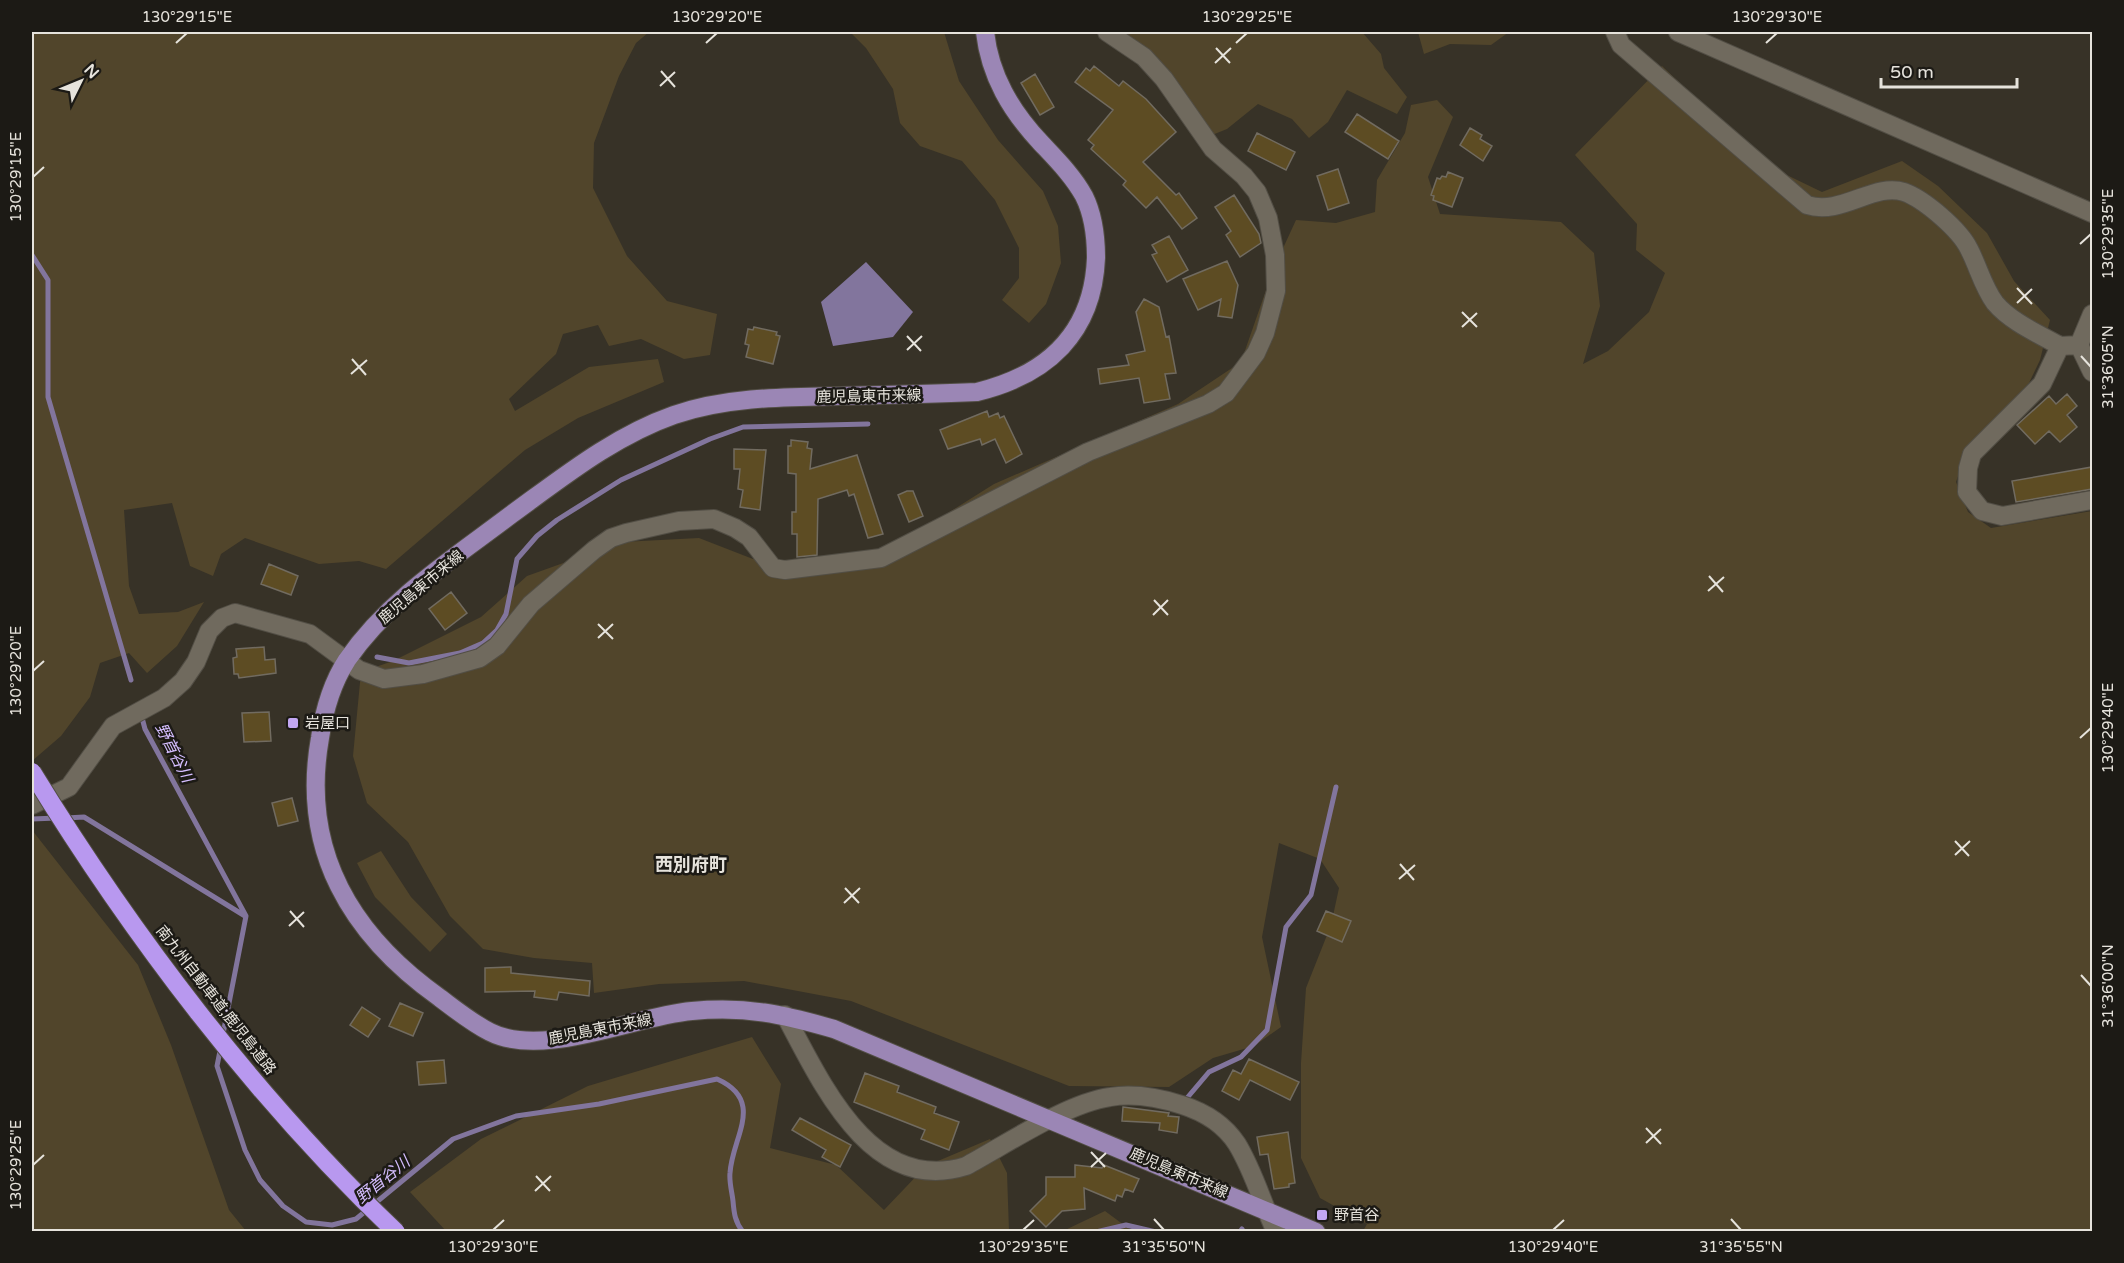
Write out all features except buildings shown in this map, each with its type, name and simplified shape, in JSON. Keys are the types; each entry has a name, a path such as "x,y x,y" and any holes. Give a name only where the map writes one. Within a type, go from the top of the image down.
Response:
{"highway":[{"name":"南九州自動車道;鹿児島道路","path":"32,772 75,842 168,973 282,1112 396,1232"}],"main road":[{"name":"鹿児島東市来線","path":"985,32 994,72 1005,96 1020,119 1072,177 1085,198 1092,220 1096,245 1095,276 1078,326 1064,346 1027,376 1004,386 977,392 771,397 677,414 639,430 551,485 437,570 378,623 348,660 336,679 324,715 316,760 315,799 320,832 331,874 343,898 364,929 388,955 430,991 493,1034 511,1040 546,1040 689,1011 756,1009 785,1015 834,1029 1316,1232"}],"street":[{"path":"32,805 69,787 113,726 164,698 183,681 196,662 209,631 222,618 235,613 310,634 359,670 384,679 423,674 480,658 497,646 531,604 611,538 679,521 714,519 749,537 773,568 785,570 880,558 1088,452 1208,404 1227,393 1256,353 1265,333 1276,291 1275,255 1268,218 1257,192 1244,176 1213,149 1164,78 1144,57 1107,32"},
{"path":"1615,32 1621,45 1807,205 1818,208 1841,206 1891,190 1901,191 1918,200 1964,239 1996,304 2008,315 2060,346 2079,345"},
{"path":"1678,32 2092,213"},
{"path":"2092,315 2079,345 2092,372"},
{"path":"2060,346 2042,384 1972,454 1967,475 1967,492 1982,511 2002,516 2092,500"},
{"path":"785,1015 824,1089 842,1116 869,1142 897,1162 922,1171 945,1173 966,1167 1086,1103 1111,1097 1159,1098 1204,1112 1236,1142 1259,1185 1265,1209 1276,1232"}],"shaded area":[{"path":"32,32 649,32 636,43 619,76 594,143 593,188 627,256 667,301 717,314 710,355 684,359 641,339 609,346 598,325 563,334 556,354 509,399 515,411 589,367 658,359 664,382 578,418 525,450 386,569 359,561 319,564 245,538 221,554 213,576 190,566 172,503 124,510 129,586 139,614 178,612 204,602 177,646 147,673 129,653 100,663 90,697 61,736 32,761"},
{"path":"850,32 944,32 959,81 998,140 1043,191 1058,226 1061,263 1046,304 1029,323 1002,300 1019,278 1019,248 995,200 962,161 920,146 900,123 893,89 866,48"},
{"path":"1115,32 1362,32 1381,54 1384,68 1407,97 1397,114 1347,90 1328,122 1309,138 1292,119 1258,104 1227,129 1212,135"},
{"path":"1418,32 1509,32 1491,45 1450,44 1424,54"},
{"path":"1662,66 1766,165 1822,192 1902,161 1938,186 1987,233 2014,281 2050,320 2040,360 2029,383 1968,447 1956,482 1968,512 1991,528 2092,511 2092,1231 1363,1231 1367,1224 1320,1198 1301,1158 1301,1063 1306,988 1331,925 1339,888 1320,859 1279,843 1262,937 1281,1027 1254,1046 1213,1058 1169,1087 1069,1086 851,1001 744,981 659,984 594,993 592,963 534,958 483,949 450,916 408,842 367,803 353,756 361,672 393,661 481,617 527,576 622,542 699,538 753,559 844,567 905,540 994,484 1178,404 1241,362 1273,270 1296,220 1336,223 1375,212 1377,180 1405,133 1411,105 1437,100 1453,117 1428,177 1440,214 1561,222 1594,253 1600,306 1583,364 1608,351 1649,312 1665,273 1636,250 1637,224 1575,155"},
{"path":"866,262 913,312 893,337 833,346 821,302"},
{"path":"32,830 138,965 171,1045 229,1210 246,1231 32,1231"},
{"path":"381,851 411,897 447,934 430,952 375,897 357,863"},
{"path":"752,1037 781,1084 770,1148 836,1165 884,1210 926,1166 990,1139 1007,1173 1009,1231 446,1231 410,1192 481,1139 588,1086"},
{"path":"1105,1211 1132,1231 1063,1231"}],"waterway":[{"name":"野首谷川","path":"32,255 48,280 48,397 131,680"},
{"path":"377,657 409,663 460,653 483,643 497,630 506,614 517,559 537,536 557,520 621,480 710,439 743,427 868,424"},
{"name":"野首谷川","path":"141,714 145,729 246,916 223,1034"},
{"path":"1187,1098 1209,1072 1241,1057 1267,1030 1286,927 1311,895 1336,787"},
{"path":"66,818 84,817 245,916"},
{"path":"32,819 57,818"},
{"name":"野首谷川","path":"221,1046 217,1066 245,1150 260,1180 283,1206 306,1222 332,1225 356,1219 453,1139 516,1116 599,1104 717,1079 732,1088 740,1098 743,1109 743,1121 730,1176 735,1217 743,1232"},
{"name":"野首谷川","path":"1096,1232 1126,1225 1156,1232"}],"place":[{"name":"岩屋口","path":"293,723"},
{"name":"野首谷","path":"1322,1215"}],"district":[{"name":"西別府町","path":"691,865"}]}
